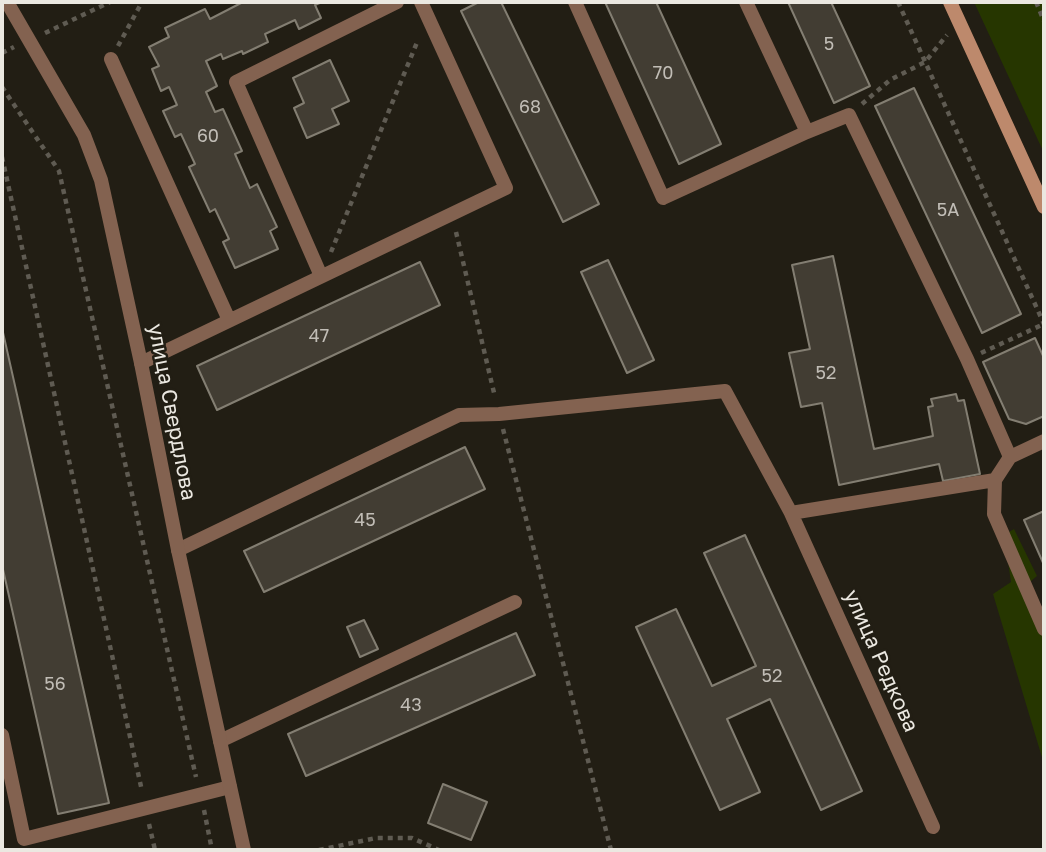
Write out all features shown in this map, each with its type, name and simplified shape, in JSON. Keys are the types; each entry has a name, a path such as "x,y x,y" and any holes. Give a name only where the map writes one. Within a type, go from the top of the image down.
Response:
{"main road":[{"path":"950,2 1044,207"}],"street":[{"name":"улица Свердлова","path":"7,2 84,135 101,180 244,850"},
{"path":"321,276 236,82 397,2"},
{"path":"141,363 506,188 421,2"},
{"path":"575,2 663,198 849,115 967,359 1010,457"},
{"path":"746,2 807,132"},
{"path":"111,59 229,320"},
{"name":"улица Редкова","path":"499,414 725,391 791,513 933,827"},
{"path":"178,550 458,415 499,414"},
{"path":"1044,441 1010,457 995,480 994,514 1044,629"},
{"path":"791,513 995,480"},
{"path":"220,741 515,602"},
{"path":"2,735 24,839 230,787"}],"path":[{"path":"2,53 110,2"},
{"path":"111,59 142,2"},
{"path":"898,2 1044,324 967,359"},
{"path":"1036,2 1044,21"},
{"path":"321,276 428,16"},
{"path":"849,115 890,80 925,62 959,20"},
{"path":"2,87 59,172 212,850"},
{"path":"2,157 155,850"},
{"path":"452,214 499,414 611,850"},
{"path":"319,850 376,838 412,838 439,850"}],"green space":[{"path":"974,2 1044,2 1044,153"},
{"path":"1014,529 1037,576 1025,586 1044,629 1044,764 993,594 1011,582 1004,535"}],"building":[{"path":"243,2 322,2 315,5 321,18 299,29 295,20 265,34 268,42 243,54 242,51 223,59 221,54 206,61 217,86 206,92 215,112 223,109 242,151 235,154 250,188 257,184 277,227 270,231 278,249 235,268 223,242 229,239 215,209 210,212 189,167 195,164 181,134 175,137 163,111 177,105 169,87 161,91 152,69 159,66 149,47 169,37 165,28 205,9 210,19"},
{"path":"479,2 501,2 599,204 563,222 461,11"},
{"path":"605,2 656,2 721,144 679,164"},
{"path":"788,2 831,2 870,86 834,103"},
{"path":"330,60 349,101 332,109 339,124 307,138 294,108 304,103 293,78"},
{"path":"914,88 1021,314 982,333 875,106"},
{"path":"833,256 874,449 933,436 928,407 933,406 931,399 956,394 958,401 964,400 980,474 943,481 939,464 839,485 822,403 801,407 789,353 810,349 792,265"},
{"path":"608,260 654,360 627,373 581,272"},
{"path":"420,262 440,305 217,410 197,366"},
{"path":"2,328 109,803 58,814 2,565"},
{"path":"1035,338 1044,358 1044,416 1026,424 1009,419 983,362"},
{"path":"465,447 485,489 264,592 244,551"},
{"path":"1044,511 1044,565 1024,520"},
{"path":"745,535 862,791 821,810 770,699 727,719 760,792 720,810 636,627 676,609 712,686 756,666 704,553"},
{"path":"364,620 378,649 360,657 347,627"},
{"path":"516,633 535,675 306,776 288,734"},
{"path":"443,784 487,802 471,840 428,823"}]}
